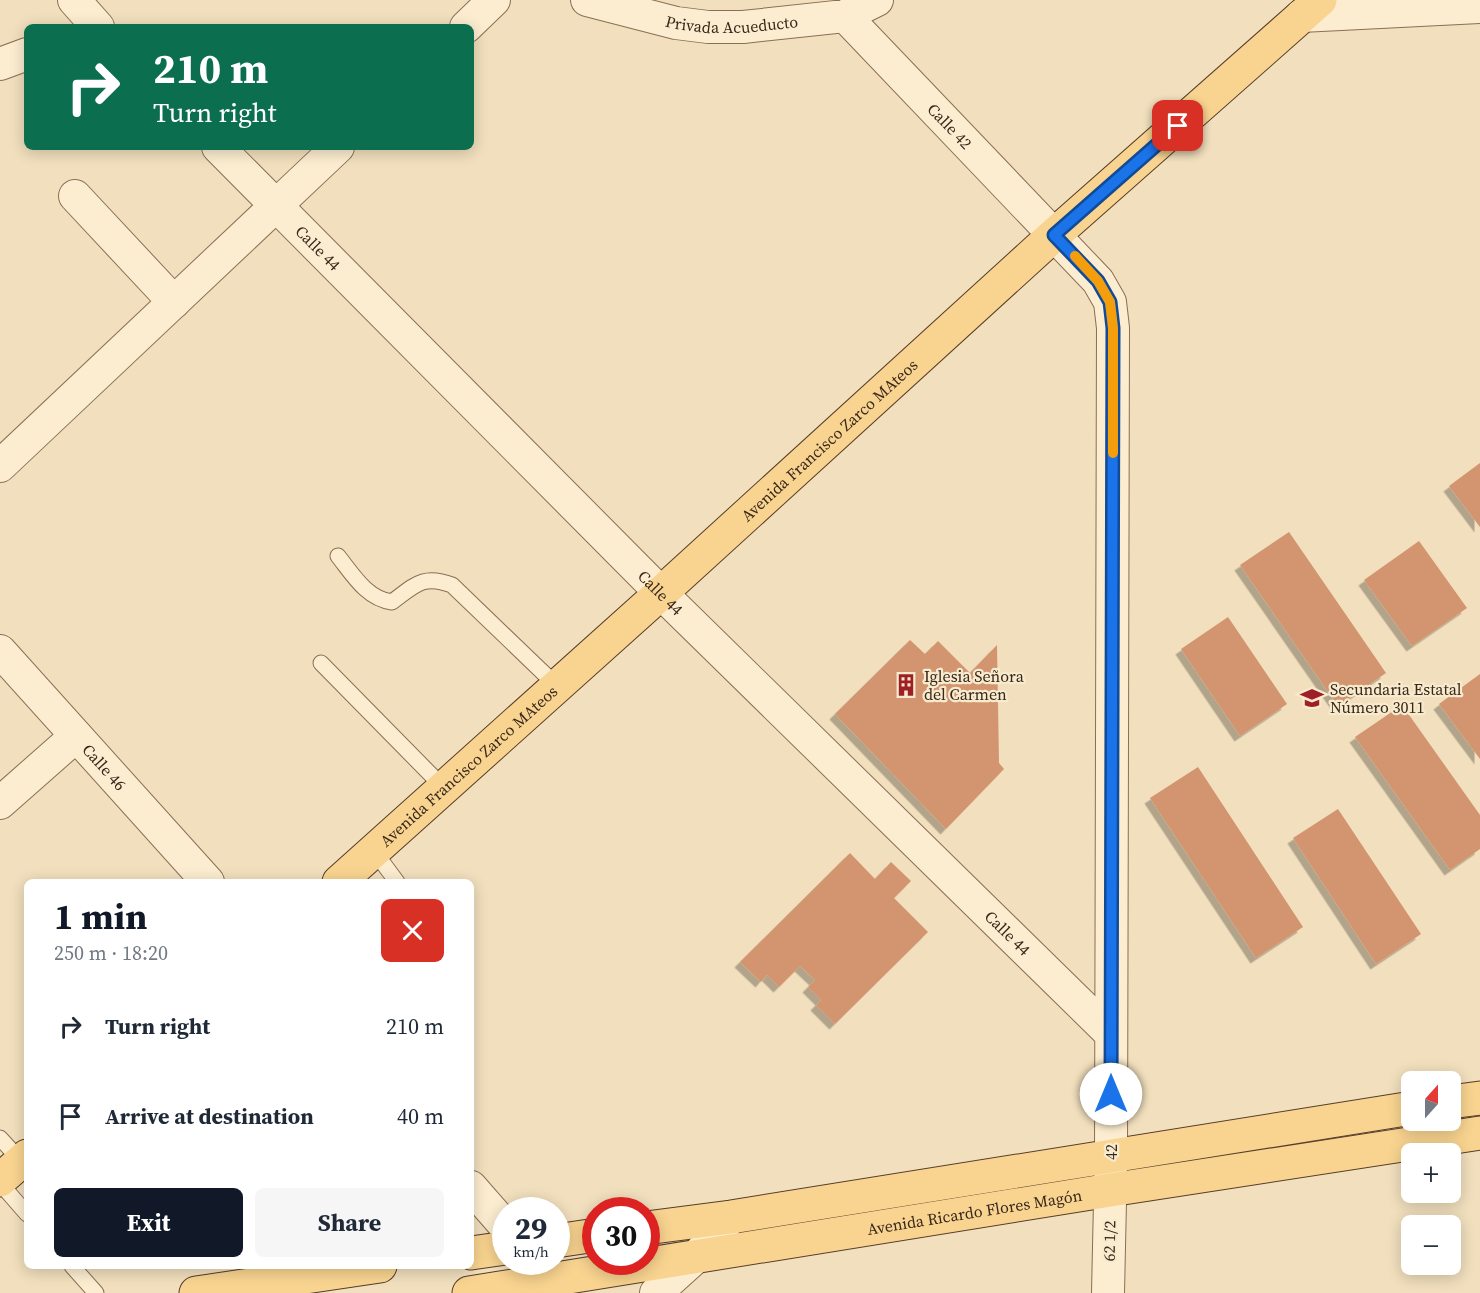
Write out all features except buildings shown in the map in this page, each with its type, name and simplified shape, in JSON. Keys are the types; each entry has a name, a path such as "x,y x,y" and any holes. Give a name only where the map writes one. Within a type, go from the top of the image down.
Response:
{"main road":[{"name":"Avenida Francisco Zarco MAteos","path":"342,879 1054,235 1310,8"},
{"path":"1461,1101 1480,1098"},
{"name":"Avenida Ricardo Flores Magón","path":"660,1226 731,1217 1401,1110"},
{"name":"Avenida Ricardo Flores Magón","path":"469,1293 550,1278 1480,1133"},
{"path":"474,1253 492,1250"},
{"path":"195,1293 286,1272 333,1269"}],"street":[{"path":"74,0 95,24"},
{"path":"468,24 494,0"},
{"name":"Privada Acueducto","path":"587,0 676,23 708,27 743,27 845,16"},
{"path":"845,16 877,0"},
{"path":"1310,8 1480,8"},
{"name":"Calle 42","path":"845,16 1054,235"},
{"path":"0,64 24,55"},
{"name":"Calle 44","path":"221,150 661,593 1110,1033"},
{"path":"0,466 335,150"},
{"path":"75,196 174,302"},
{"name":"42","path":"1054,235 1098,281 1110,302 1113,328 1110,1190"},
{"name":"Calle 46","path":"0,651 205,879"},
{"path":"0,803 76,736"},
{"path":"474,1190 492,1211"},
{"name":"62 1/2","path":"1108,1293 1110,1190"},
{"path":"656,1293 697,1256 731,1217"}],"lane":[{"path":"338,556 368,592 380,601 392,602 418,582 437,579 452,585 557,686"},
{"path":"321,663 444,788"},
{"path":"374,851 396,879"},
{"path":"10,1164 24,1205"},
{"path":"75,1269 96,1293"}],"slow traffic":[{"path":"1075,256 1098,281 1110,302 1113,328 1113,453"}],"place":[{"name":"Iglesia Señora del Carmen","path":"906,685"},
{"name":"Secundaria Estatal Número 3011","path":"1312,698"}],"route":[{"path":"1111,1094 1113,328 1110,302 1098,281 1054,235 1178,126"}]}
